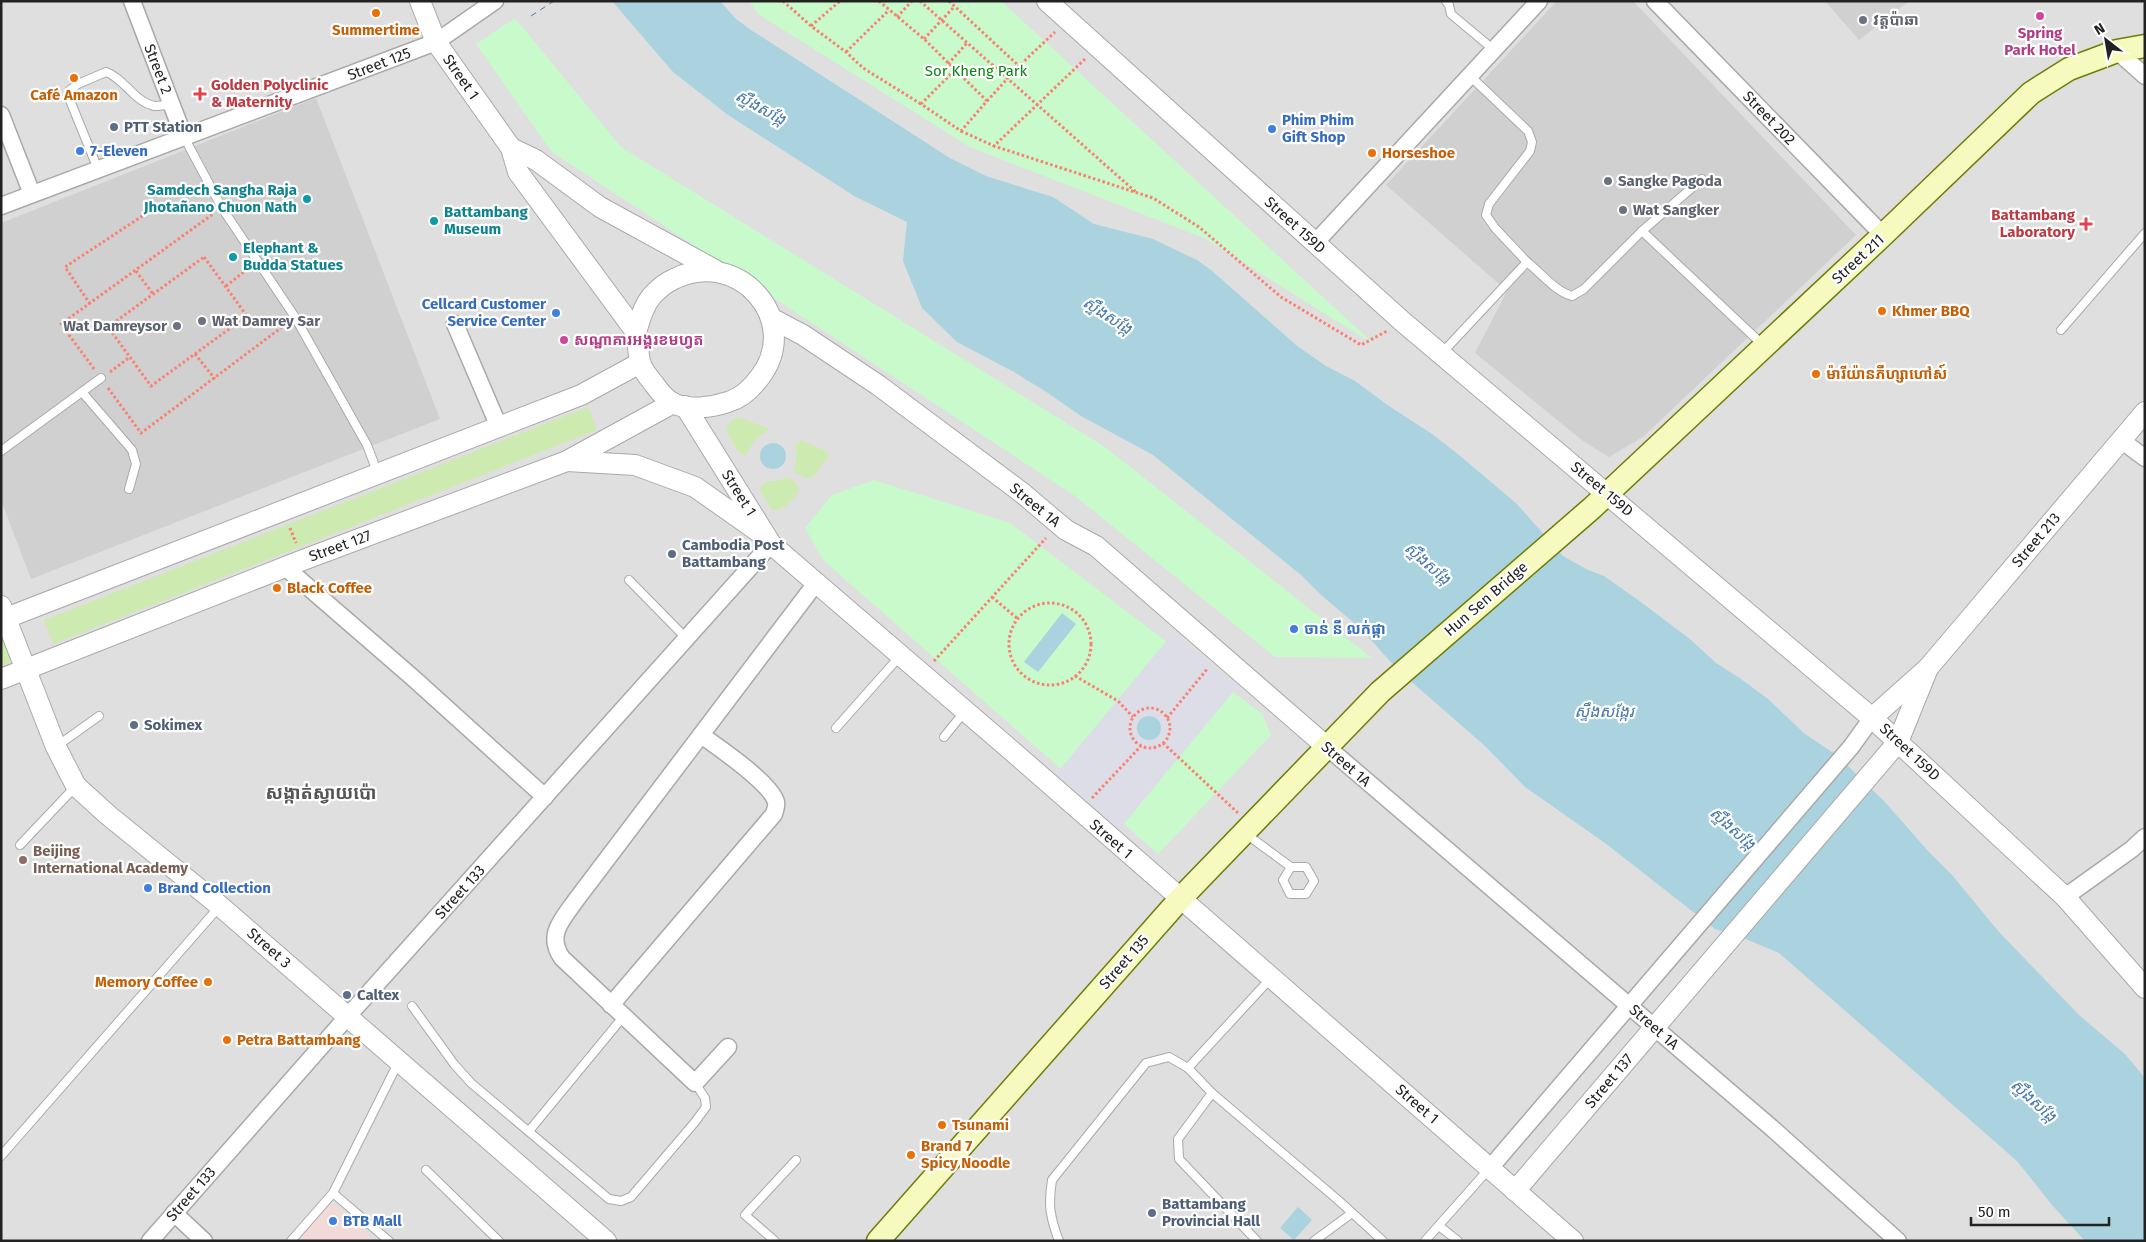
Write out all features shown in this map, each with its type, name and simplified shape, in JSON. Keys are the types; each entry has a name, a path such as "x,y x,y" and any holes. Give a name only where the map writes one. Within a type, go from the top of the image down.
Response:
{"main road":[{"name":"Street 211","path":"1599,501 1884,235 2031,94 2069,69 2117,52 2145,46"},
{"name":"Hun Sen Bridge","path":"1380,692 1599,501"},
{"name":"Street 135","path":"878,1241 1180,898 1380,692"}],"street":[{"name":"Street 2","path":"132,1 184,137"},
{"name":"Street 1","path":"420,1 436,42 511,148 518,172 636,332"},
{"name":"Street 125","path":"1,206 436,42 495,1"},
{"name":"Street 159D","path":"1047,1 1403,322 1442,353 1599,501 1872,718 2065,897 2145,988"},
{"path":"1315,243 1539,1"},
{"name":"Street 202","path":"1655,1 1884,235"},
{"path":"2117,52 2145,76"},
{"path":"1,115 32,194"},
{"name":"Street 1","path":"511,148 536,160 600,207 715,270"},
{"path":"715,270 740,279 759,296 771,318 774,343 767,368 752,389 730,402 705,407 679,405 662,394 650,380 640,363 636,332 645,305 663,284 688,272 715,270"},
{"name":"Street 1A","path":"771,318 803,335 878,385 1021,492 1066,530 1096,546 1327,747 1628,1004 1898,1241"},
{"path":"455,324 499,427"},
{"path":"3,615 378,474 581,395 640,363"},
{"name":"Street 1","path":"679,405 769,540 816,583 1573,1241"},
{"name":"Street 127","path":"1,679 294,563 567,461 679,405"},
{"name":"Street 213","path":"1628,1004 1851,747 1872,718 1928,668 2145,412"},
{"path":"2122,440 2145,458"},
{"path":"567,461 635,465 695,487 769,540"},
{"name":"Street 133","path":"150,1241 348,1016 686,639 769,540"},
{"path":"294,563 412,677 544,797"},
{"path":"728,1047 695,1083 562,958 555,949 554,937 559,924 576,900 816,583"},
{"name":"Street 3","path":"3,615 56,747 76,786 108,815 220,906 606,1241"},
{"name":"Street 213","path":"1703,971 1898,742 1928,668"},
{"path":"611,1005 774,814 776,805 773,796 755,776 701,735"},
{"path":"2065,897 2132,849 2145,837"},
{"name":"Street 137","path":"1515,1190 1703,971"},
{"path":"1490,1168 1628,1004"},
{"path":"174,1213 204,1241"}],"lane":[{"path":"1446,1 1451,14 1494,50"},
{"path":"98,169 69,98 70,90 78,84 106,72 116,77 148,103 155,106 171,104"},
{"path":"1470,76 1528,131 1532,142 1530,151 1489,204 1486,215 1495,228 1527,262 1544,274 1562,293 1572,296 1584,289 1642,231 1702,178"},
{"path":"184,137 222,208 295,317 366,445 378,474"},
{"path":"1642,231 1765,346"},
{"path":"2061,330 2145,233"},
{"path":"1442,353 1527,262"},
{"path":"1,451 101,378"},
{"path":"82,392 132,450 136,464 128,489"},
{"path":"629,580 686,639"},
{"path":"836,728 900,656"},
{"path":"944,737 965,711"},
{"path":"56,747 99,716"},
{"path":"20,845 76,786"},
{"path":"1248,829 1291,867"},
{"path":"1,1156 220,906"},
{"path":"1188,1068 1271,978"},
{"path":"412,1006 454,1064 471,1083 609,1198 621,1201 631,1197 695,1122 706,1107 705,1098 695,1083"},
{"path":"529,1131 623,1016"},
{"path":"1059,1241 1051,1219 1049,1202 1052,1180 1146,1063 1168,1057 1188,1068 1212,1093 1383,1241"},
{"path":"291,1241 332,1193 399,1062"},
{"path":"1212,1093 1178,1139 1179,1159 1257,1241"},
{"path":"775,1241 745,1215 796,1160"},
{"path":"1425,1241 1490,1168"},
{"path":"426,1170 499,1241"},
{"path":"332,1193 389,1241"},
{"path":"1314,1241 1352,1213"},
{"path":"1439,1226 1458,1241"}],"path":[{"path":"783,1 863,68 961,131 994,146 1139,195 1153,198 1199,227 1281,297 1361,345 1403,322"},
{"path":"811,26 840,1"},
{"path":"879,1 924,39 954,71 987,101"},
{"path":"897,17 912,1"},
{"path":"920,1 1139,195"},
{"path":"948,1 1019,66"},
{"path":"924,39 954,7"},
{"path":"846,52 890,10"},
{"path":"961,131 1019,66 1069,19"},
{"path":"948,64 967,43"},
{"path":"994,146 1098,46"},
{"path":"921,104 954,71"},
{"path":"222,208 61,324 142,433 295,317"},
{"path":"90,304 65,266 150,211"},
{"path":"204,257 226,286 247,316 151,386 108,327 204,257"},
{"path":"136,271 154,294"},
{"path":"226,286 236,278"},
{"path":"196,354 215,379"},
{"path":"121,364 130,357"},
{"path":"283,510 294,563"},
{"path":"922,674 1050,532"},
{"path":"992,597 1018,619"},
{"path":"1049,603 1066,606 1078,614 1090,633 1091,647 1085,666 1075,676 1061,684 1047,685 1037,683 1025,677 1012,660 1009,646 1011,631 1018,619 1035,606 1049,603"},
{"path":"1167,718 1219,654"},
{"path":"1075,676 1118,700 1133,717"},
{"path":"1150,708 1163,712 1167,718 1170,731 1163,743 1154,748 1141,746 1131,737 1130,730 1133,717 1138,712 1150,708"},
{"path":"1163,743 1248,829"},
{"path":"1080,812 1141,746"}],"shaded area":[{"path":"1,1 2145,1 2145,1241 1,1241"},
{"name":"Wat Sangker","path":"1557,1 1633,1 1856,235 1644,436 1609,457 1583,441 1475,353 1507,291 1386,185"},
{"name":"វត្តប៉ាឆា","path":"1825,1 1909,1 1859,40"},
{"name":"Wat Damrey Sar","path":"316,98 440,419 31,579 1,500 1,223"},
{"path":"1173,633 1238,686 1118,831 1053,778"},
{"name":"BTB Mall","path":"331,1202 375,1241 296,1241"}],"green space":[{"name":"Sor Kheng Park","path":"749,1 1001,1 1375,345 1204,238 970,147 758,14"},
{"path":"515,18 621,147 1105,447 1372,658 1275,657 1075,496 552,152 476,44"},
{"path":"588,407 597,430 53,644 44,620"},
{"path":"738,417 770,429 754,441 745,456 736,448 726,429 732,420"},
{"path":"802,440 828,452 829,456 813,477 808,479 794,472 797,453 795,445"},
{"path":"788,477 796,483 799,491 784,507 772,510 759,488 767,481 777,481"},
{"path":"874,480 1010,523 1262,714 1271,735 1158,854 823,560 805,528 832,495"},
{"path":"5,636 15,661 1,666 1,637"}],"water":[{"name":"ស្ទឹងសង្កែរ","path":"612,1 720,1 736,19 751,30 950,158 986,176 1053,197 1094,224 1153,239 1197,260 1211,270 1296,345 1326,366 1355,381 1459,455 1517,504 1563,556 1588,570 1604,576 1645,605 1691,640 1716,663 1768,699 1805,734 1832,752 1851,747 1846,764 1885,802 1952,875 1999,932 2080,1016 2125,1054 2145,1078 2145,1241 2085,1241 2052,1205 2017,1161 1779,953 1741,937 1715,929 1605,843 1525,787 1485,746 1398,670 1360,628 1321,595 1301,575 1153,455 1081,416 1014,372 957,342 922,308 903,261 907,222 854,196 728,115 673,72"},
{"path":"773,443 782,447 786,456 782,465 773,469 764,465 760,456 764,447"},
{"path":"1062,613 1076,624 1038,672 1024,662"},
{"path":"1149,716 1154,717 1160,723 1160,733 1154,739 1149,740 1144,739 1138,733 1137,728 1138,723 1144,717"},
{"path":"1298,1207 1312,1220 1294,1240 1280,1228"}],"ferry route":[{"path":"531,16 554,1"}],"place":[{"name":"Summertime","path":"376,13"},
{"name":"Spring Park Hotel","path":"2040,16"},
{"name":"វត្តប៉ាឆា","path":"1863,20"},
{"name":"Café Amazon","path":"74,78"},
{"name":"Golden Polyclinic & Maternity","path":"200,94"},
{"name":"PTT Station","path":"114,127"},
{"name":"Phim Phim Gift Shop","path":"1272,129"},
{"name":"7-Eleven","path":"80,151"},
{"name":"Horseshoe","path":"1372,153"},
{"name":"Sangke Pagoda","path":"1608,181"},
{"name":"Samdech Sangha Raja Jhotañano Chuon Nath","path":"307,199"},
{"name":"Wat Sangker","path":"1623,210"},
{"name":"Battambang Museum","path":"434,221"},
{"name":"Battambang Laboratory","path":"2086,224"},
{"name":"Elephant & Budda Statues","path":"233,257"},
{"name":"Khmer BBQ","path":"1882,311"},
{"name":"Cellcard Customer Service Center","path":"556,313"},
{"name":"Wat Damrey Sar","path":"202,321"},
{"name":"Wat Damreysor","path":"177,326"},
{"name":"សណ្ឋាគារអង្គរខមហ្វត","path":"564,340"},
{"name":"ម៉ារីយ៉ានភីហ្សាហៅស៍","path":"1816,374"},
{"name":"Cambodia Post Battambang","path":"672,554"},
{"name":"Black Coffee","path":"277,588"},
{"name":"ចាន់ នី លក់ផ្កា","path":"1294,629"},
{"name":"Sokimex","path":"134,725"},
{"name":"Beijing International Academy","path":"23,860"},
{"name":"Brand Collection","path":"148,888"},
{"name":"Memory Coffee","path":"208,982"},
{"name":"Caltex","path":"347,995"},
{"name":"Petra Battambang","path":"227,1040"},
{"name":"Tsunami","path":"942,1125"},
{"name":"Brand 7 Spicy Noodle","path":"911,1155"},
{"name":"Battambang Provincial Hall","path":"1152,1213"},
{"name":"BTB Mall","path":"333,1221"}],"district":[{"name":"សង្កាត់ស្វាយប៉ោ","path":"321,793"}],"water label":[{"name":"ស្ទឹងសង្កែ","path":"761,107"},
{"name":"ស្ទឹងសង្កែ","path":"1108,315"},
{"name":"ស្ទឹងសង្កែ","path":"1428,563"},
{"name":"ស្ទឹងសង្កែ","path":"1733,828"},
{"name":"ស្ទឹងសង្កែ","path":"2034,1100"}]}
